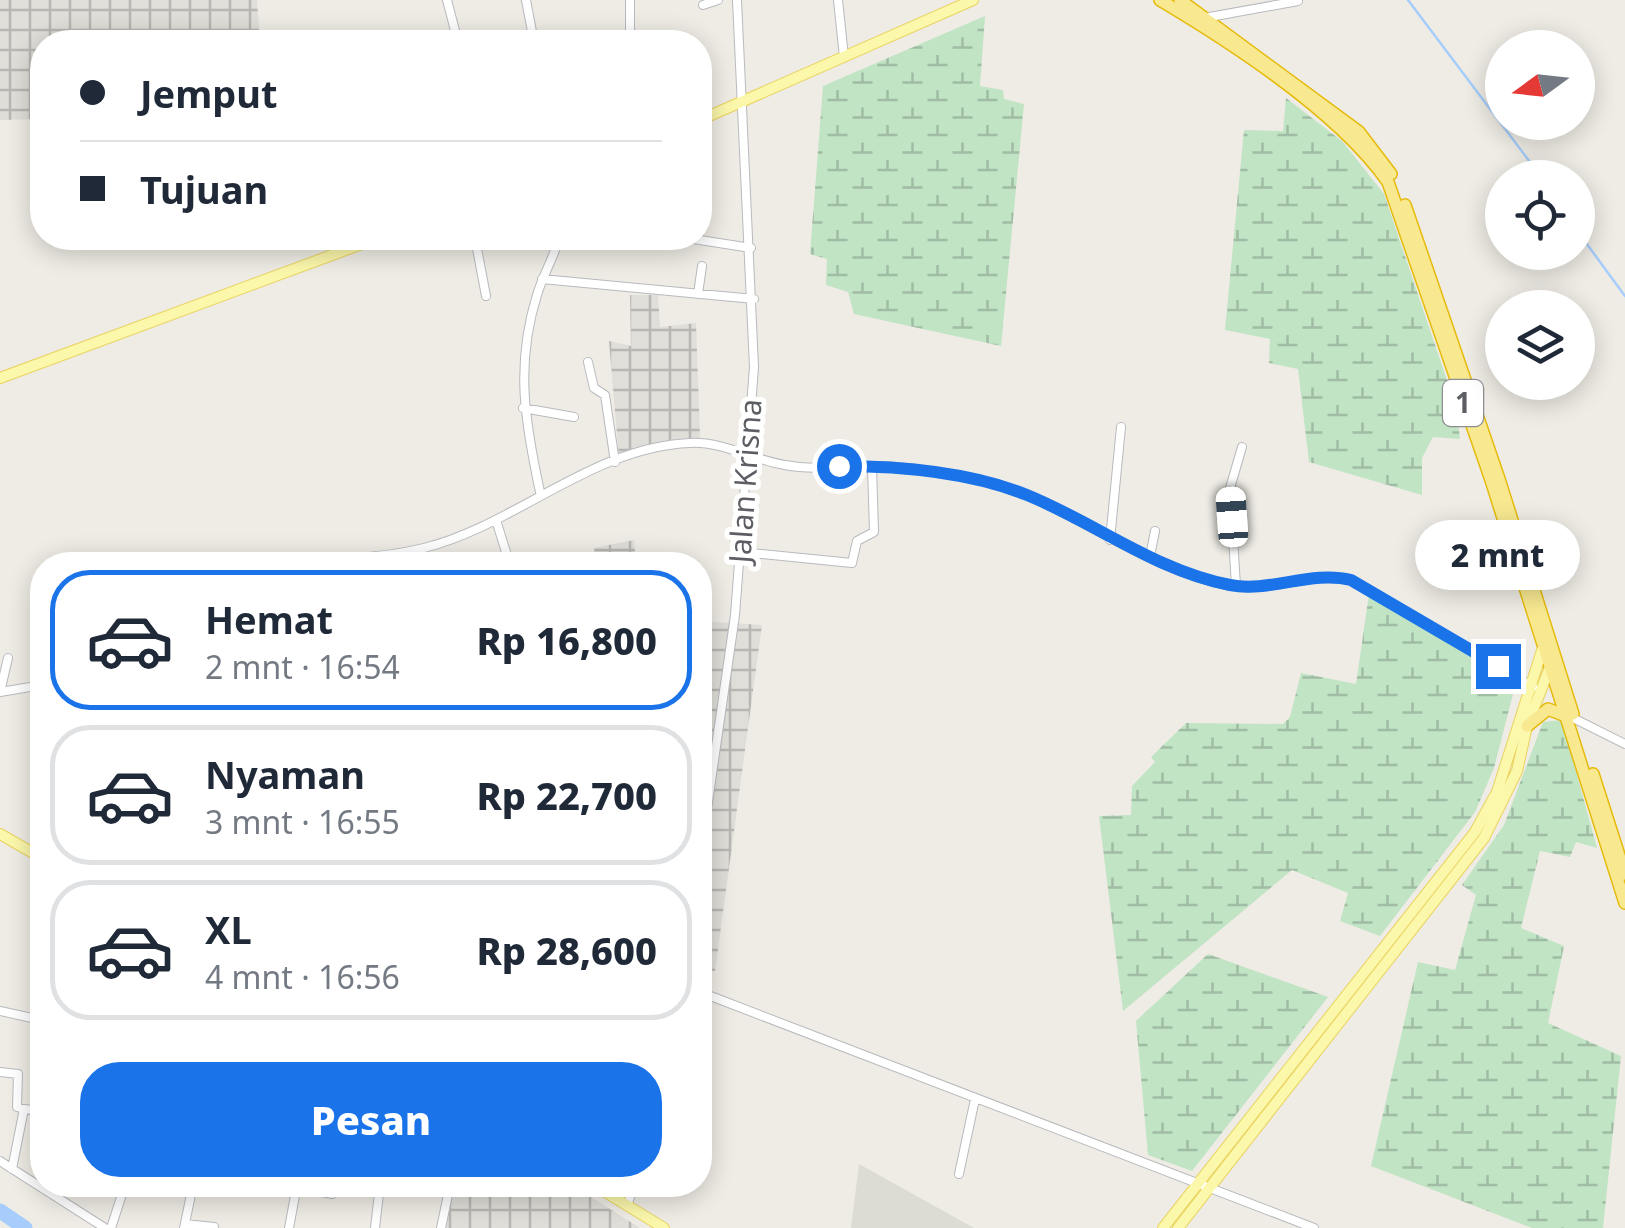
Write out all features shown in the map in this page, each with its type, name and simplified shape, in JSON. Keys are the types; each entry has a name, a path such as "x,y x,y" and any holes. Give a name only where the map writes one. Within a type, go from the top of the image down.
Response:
{"highway":[{"name":"1","path":"1160,0 1298,96 1373,160 1388,182 1547,640"},
{"name":"1","path":"1180,0 1358,132 1396,182 1428,265 1554,662 1625,903"},
{"path":"1527,726 1548,709 1570,717"},
{"name":"1","path":"1570,717 1625,874"}],"main road":[{"path":"712,115 974,0"},
{"path":"0,378 346,250"},
{"path":"1163,1228 1475,832 1498,792 1547,640"},
{"path":"1178,1228 1484,838 1508,794 1534,687 1554,662"},
{"path":"0,834 30,851"},
{"path":"613,1197 664,1228"}],"street":[{"path":"447,0 455,30"},
{"path":"526,0 532,30"},
{"path":"630,0 630,30"},
{"path":"703,5 718,0"},
{"name":"Jalan Krisna","path":"712,768 741,552 749,459 754,299 738,0"},
{"path":"838,0 844,57"},
{"path":"1204,18 1298,1"},
{"path":"712,242 751,248"},
{"path":"476,250 486,296"},
{"path":"540,492 523,408 524,351 542,279 555,250"},
{"path":"698,294 702,266"},
{"path":"542,279 754,299"},
{"path":"588,362 594,388 605,395 615,462"},
{"path":"523,408 574,417"},
{"path":"1110,540 1121,427"},
{"path":"404,552 437,544 496,520 540,492 615,462 691,443 714,444 749,459 796,467 872,466 1013,490 1110,540 1236,586 1324,578 1351,580 1534,687"},
{"path":"1236,586 1230,488 1242,447"},
{"path":"741,552 852,563 856,541 873,534 872,466"},
{"path":"496,520 506,552"},
{"path":"1150,556 1155,531"},
{"path":"8,658 0,692 30,688"},
{"path":"1570,717 1625,744"},
{"path":"712,997 1196,1186 1314,1228"},
{"path":"0,1011 30,1018"},
{"path":"0,1072 18,1074 17,1107 30,1110"},
{"path":"960,1174 975,1100"},
{"path":"12,1169 24,1109"},
{"path":"0,1162 30,1178"},
{"path":"63,1197 108,1228 120,1197"},
{"path":"190,1197 184,1226 214,1227"},
{"path":"289,1228 295,1197"},
{"path":"375,1228 379,1197"},
{"path":"441,1228 447,1197"},
{"path":"627,1206 630,1197"}],"shaded area":[{"path":"0,0 257,0 259,30 30,30 30,119 0,120"},
{"path":"630,295 658,295 660,327 696,323 700,438 619,458 609,341 631,346"},
{"path":"634,540 635,552 594,552 594,548"},
{"path":"712,622 762,625 715,971 712,971"},
{"path":"859,1164 974,1228 851,1228"},
{"path":"451,1197 591,1197 640,1228 443,1228"}],"green space":[{"path":"985,16 980,86 1003,90 1004,99 1024,104 1001,346 854,314 848,292 826,285 827,259 810,254 823,86"},
{"path":"1286,98 1342,141 1384,194 1456,407 1460,439 1433,437 1422,458 1422,495 1309,462 1298,369 1269,363 1270,339 1225,330 1244,130 1283,131"},
{"path":"1369,594 1465,651 1514,690 1494,768 1475,812 1380,936 1340,921 1348,893 1292,870 1123,1011 1099,816 1131,815 1132,786 1155,762 1151,757 1186,723 1283,724 1290,717 1301,673 1356,684"},
{"path":"1562,720 1597,848 1576,842 1570,857 1540,851 1521,928 1564,946 1548,1023 1621,1056 1603,1228 1532,1228 1371,1166 1418,962 1455,970 1476,895 1462,885 1504,825 1543,722"},
{"path":"1208,954 1328,997 1192,1171 1148,1155 1136,1021"}],"waterway":[{"path":"1408,0 1528,160"},
{"path":"1595,255 1625,296"},
{"path":"0,1211 25,1228"}],"route":[{"path":"839,466 895,467 1013,490 1110,540 1232,586 1324,578 1351,580 1498,666"}]}
